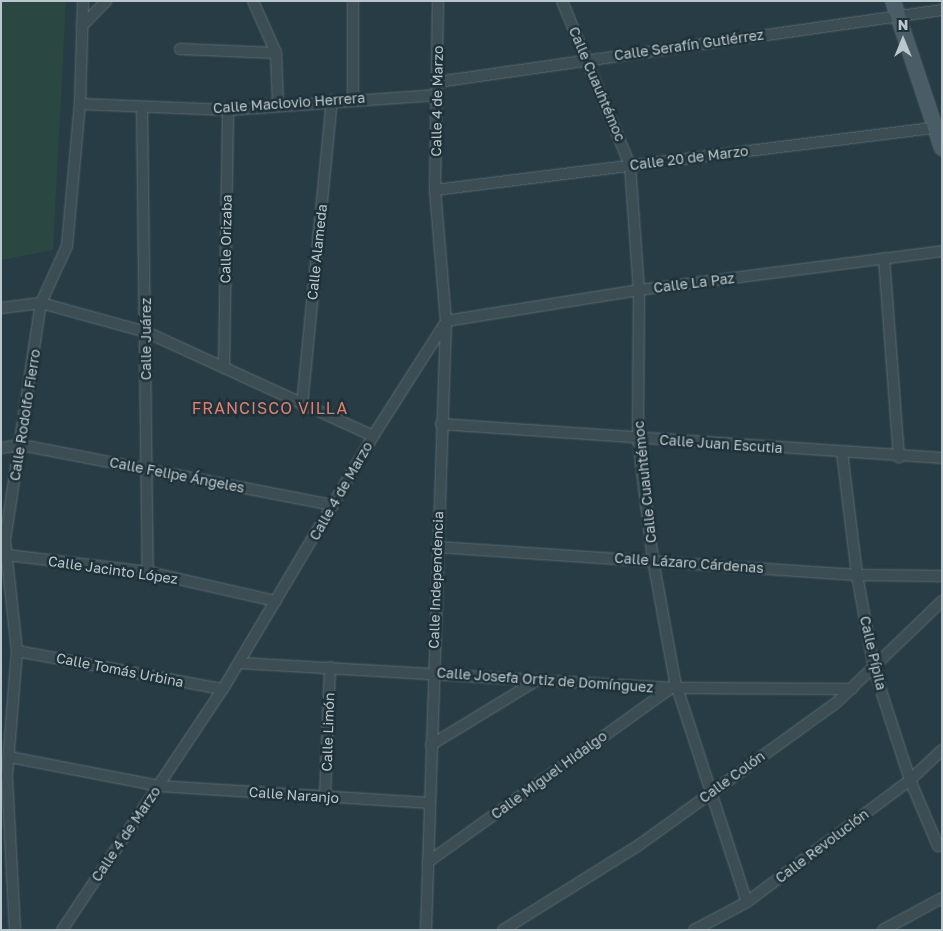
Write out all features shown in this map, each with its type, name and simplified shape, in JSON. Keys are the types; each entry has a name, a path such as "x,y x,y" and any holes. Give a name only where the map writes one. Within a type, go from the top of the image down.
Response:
{"street":[{"name":"Calle Rodolfo Fierro","path":"14,930 7,775 10,757 17,651 5,540 21,445 41,303 67,246 80,104 82,1"},
{"path":"82,26 106,1"},
{"path":"253,1 276,53 278,105"},
{"path":"352,1 352,99"},
{"name":"Calle 4 de Marzo","path":"62,930 223,689 373,436 446,321 435,190 438,1"},
{"name":"Calle Cuauhtémoc","path":"562,1 630,165 640,290 638,438 653,560 674,688 713,791 747,902"},
{"path":"893,1 938,127 942,148"},
{"name":"Calle Serafín Gutiérrez","path":"437,82 587,59 942,10"},
{"path":"180,49 276,53"},
{"name":"Calle Maclovio Herrera","path":"80,104 228,110 332,100 437,95"},
{"name":"Calle Alameda","path":"302,405 332,100"},
{"name":"Calle Juárez","path":"142,107 148,572"},
{"name":"Calle Orizaba","path":"224,368 228,110"},
{"name":"Calle 20 de Marzo","path":"435,190 938,127"},
{"name":"Calle La Paz","path":"446,321 640,290 942,250"},
{"path":"884,258 899,457"},
{"path":"1,308 41,303 146,332 373,436"},
{"name":"Calle Independencia","path":"426,930 441,424 446,321"},
{"name":"Calle Juan Escutia","path":"441,424 899,457 942,458"},
{"name":"Calle Felipe Ángeles","path":"1,448 21,445 333,505"},
{"name":"Calle Pípila","path":"842,452 857,575 874,669 910,780 938,846"},
{"name":"Calle Lázaro Cárdenas","path":"437,547 857,575 942,576"},
{"name":"Calle Jacinto López","path":"8,555 148,572 276,601"},
{"name":"Calle Colón","path":"503,930 516,926 639,845 852,689 942,601"},
{"name":"Calle Tomás Urbina","path":"17,651 223,689"},
{"name":"Calle Josefa Ortiz de Domínguez","path":"239,663 433,672 674,688 852,689"},
{"name":"Calle Limón","path":"325,797 330,667"},
{"path":"431,745 540,679"},
{"name":"Calle Miguel Hidalgo","path":"428,862 674,688"},
{"name":"Calle Revolución","path":"694,930 747,902 910,780 942,750"},
{"name":"Calle Naranjo","path":"10,757 159,786 430,803"},
{"path":"883,930 942,898"}],"green space":[{"path":"1,1 66,1 53,250 1,260"}],"district":[{"name":"FRANCISCO VILLA","path":"270,408"}]}
